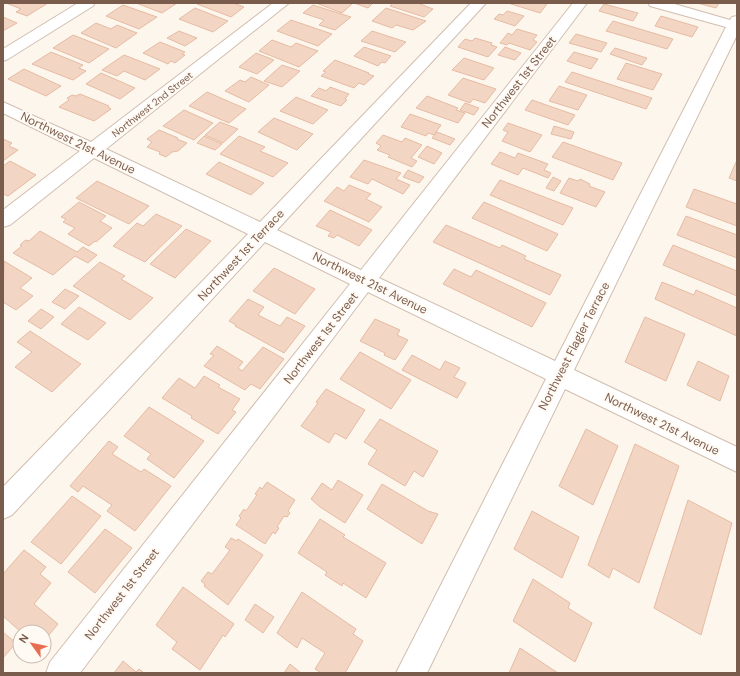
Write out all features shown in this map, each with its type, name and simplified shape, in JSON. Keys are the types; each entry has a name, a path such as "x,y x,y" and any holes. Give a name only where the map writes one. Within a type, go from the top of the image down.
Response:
{"street":[{"path":"3,56 88,3"},
{"name":"Northwest 2nd Street","path":"3,220 282,3"},
{"name":"Northwest 1st Terrace","path":"3,506 479,3"},
{"name":"Northwest 1st Street","path":"61,673 580,3"},
{"path":"655,3 736,24"},
{"name":"Northwest Flagler Terrace","path":"411,673 736,24"},
{"name":"Northwest 21st Avenue","path":"3,107 264,231 737,460"}],"building":[{"path":"6,3 48,3 27,16 16,12 21,9"},
{"path":"136,3 177,3 162,13"},
{"path":"233,3 244,7 231,17 197,4"},
{"path":"316,3 353,3 342,13"},
{"path":"354,3 373,3 368,8"},
{"path":"393,3 418,3 433,9 424,17 390,6"},
{"path":"508,3 543,3 547,4 540,13"},
{"path":"697,3 719,3 716,8"},
{"path":"604,4 638,13 633,21 599,11"},
{"path":"123,5 157,17 139,29 106,16"},
{"path":"313,5 351,17 335,30 319,25 324,20 303,13"},
{"path":"195,8 228,21 213,32 179,19"},
{"path":"386,8 426,21 413,30 396,25 392,28 372,21"},
{"path":"507,11 524,16 515,26 494,19 499,14 503,15"},
{"path":"661,16 698,27 692,37 655,26"},
{"path":"3,17 17,23 3,31"},
{"path":"291,20 332,34 318,46 277,31"},
{"path":"613,21 673,39 667,49 606,31"},
{"path":"96,23 111,29 117,25 137,33 116,48 81,33"},
{"path":"517,29 537,35 533,40 537,42 530,50 509,43 507,45 500,43 508,33 512,35"},
{"path":"179,31 197,38 185,46 167,38"},
{"path":"372,31 406,42 395,52 361,41"},
{"path":"576,34 607,43 601,52 569,43"},
{"path":"73,35 109,49 89,63 53,48"},
{"path":"475,38 492,43 491,45 497,47 488,57 458,47 465,39 472,41"},
{"path":"272,40 291,47 296,43 318,51 299,67 259,51"},
{"path":"160,42 185,52 182,54 185,55 175,63 171,61 168,64 143,53"},
{"path":"364,47 391,56 385,63 382,62 378,66 354,56"},
{"path":"505,47 521,53 515,60 498,55"},
{"path":"615,48 647,58 642,65 610,54"},
{"path":"51,52 83,65 79,68 86,71 73,80 32,64"},
{"path":"574,52 598,59 591,69 567,61"},
{"path":"256,53 274,60 257,74 239,67"},
{"path":"124,55 160,69 145,80 124,71 117,76 102,70"},
{"path":"464,58 494,68 484,80 452,70"},
{"path":"335,60 374,76 364,85 359,83 354,88 321,76 326,72 323,71"},
{"path":"626,63 662,74 653,90 617,79"},
{"path":"282,65 300,71 282,87 264,81"},
{"path":"24,69 61,86 46,96 8,79"},
{"path":"572,72 652,98 646,109 565,82"},
{"path":"101,73 135,88 120,99 86,84"},
{"path":"251,77 269,85 249,102 225,91 240,80 245,82"},
{"path":"463,78 496,89 485,103 473,99 470,103 448,95"},
{"path":"559,86 587,95 578,110 549,101"},
{"path":"330,87 349,94 345,99 347,100 341,106 311,96 319,88 326,91"},
{"path":"207,92 246,109 229,123 189,106"},
{"path":"80,94 109,106 108,107 111,109 94,121 59,107 69,100 67,98 72,95 76,96"},
{"path":"427,96 458,108 456,110 465,113 458,123 416,108"},
{"path":"296,97 328,110 313,124 280,111"},
{"path":"532,100 575,115 568,125 525,110"},
{"path":"465,103 479,108 474,115 460,110"},
{"path":"184,110 213,123 194,140 163,126"},
{"path":"410,114 441,125 434,135 428,133 426,136 401,127"},
{"path":"274,118 313,134 297,150 258,132"},
{"path":"220,122 238,129 223,143 205,135"},
{"path":"508,123 542,135 530,152 502,141 508,132 503,130"},
{"path":"554,126 574,132 571,139 551,134"},
{"path":"159,130 187,143 178,151 172,152 166,157 159,154 160,152 147,147 152,142 147,139"},
{"path":"437,132 455,139 450,145 432,138"},
{"path":"383,135 402,142 405,138 422,145 411,158 417,161 412,167 388,157 390,155 377,150 381,146 376,143"},
{"path":"204,136 222,144 215,150 197,143"},
{"path":"239,136 265,147 260,151 288,163 273,177 220,154"},
{"path":"3,139 12,143 9,146 18,150 3,161"},
{"path":"563,142 622,163 613,180 552,157"},
{"path":"427,146 442,153 434,164 418,157"},
{"path":"500,152 515,158 518,153 548,164 544,170 551,173 548,178 523,168 518,175 491,164"},
{"path":"364,160 401,173 396,179 410,185 403,194 372,179 368,184 350,177"},
{"path":"737,160 737,181 729,178"},
{"path":"10,161 36,175 8,196 3,194 3,166"},
{"path":"219,162 264,183 251,195 206,174"},
{"path":"408,170 424,177 419,183 403,177"},
{"path":"553,177 561,181 554,191 546,188"},
{"path":"569,178 578,181 580,179 590,184 589,186 605,192 596,207 560,193"},
{"path":"500,180 573,208 563,225 490,195"},
{"path":"97,181 149,206 129,224 76,198"},
{"path":"349,185 371,194 366,199 382,207 369,222 324,201 337,187 344,191"},
{"path":"694,189 737,204 737,226 686,207"},
{"path":"79,202 106,216 100,221 112,228 89,246 68,234 75,228 63,222 66,219 61,217"},
{"path":"484,202 558,234 547,251 472,218"},
{"path":"330,210 372,230 359,246 337,235 334,238 328,236 331,232 316,226"},
{"path":"156,214 182,226 145,262 113,246 137,223 143,226"},
{"path":"686,216 737,235 737,258 677,235"},
{"path":"446,225 500,248 502,245 526,256 524,259 561,275 550,295 433,242"},
{"path":"186,229 211,241 175,278 150,264"},
{"path":"40,231 77,252 83,247 97,255 88,263 75,256 53,275 13,253 22,246 20,245 23,242 26,240 29,241"},
{"path":"673,245 737,271 737,296 663,265"},
{"path":"4,261 32,278 20,288 33,296 16,310 3,302"},
{"path":"100,262 125,276 121,279 153,298 130,320 73,286"},
{"path":"274,268 315,289 295,314 253,291"},
{"path":"454,269 471,277 476,270 546,303 532,327 443,284"},
{"path":"662,282 694,295 696,290 737,308 737,336 655,299"},
{"path":"65,289 79,296 65,309 52,302"},
{"path":"248,299 264,307 258,315 280,326 287,317 305,326 284,353 235,326 236,325 229,321"},
{"path":"79,307 106,323 88,340 61,324"},
{"path":"41,309 54,317 41,329 28,321"},
{"path":"645,317 685,334 666,381 625,362"},
{"path":"375,319 400,330 397,335 408,340 395,360 384,355 385,353 360,341"},
{"path":"30,331 81,364 52,392 15,367 32,352 17,342"},
{"path":"217,346 243,362 238,368 242,371 263,347 284,359 260,389 251,384 245,390 204,366 214,355 210,354"},
{"path":"360,352 411,380 391,409 340,379"},
{"path":"412,355 440,370 445,361 460,368 454,377 466,383 457,398 402,370"},
{"path":"698,361 729,376 720,401 687,385"},
{"path":"204,376 220,385 218,387 240,399 232,410 236,412 218,434 162,398 179,378 195,388"},
{"path":"326,389 365,410 346,439 335,433 329,443 301,426 318,403 316,402"},
{"path":"149,407 204,441 174,478 147,459 151,454 124,436"},
{"path":"380,419 438,451 423,477 414,471 405,486 368,464 377,450 364,442"},
{"path":"586,429 618,446 593,505 559,486"},
{"path":"109,441 118,447 112,454 141,472 144,469 171,486 135,531 107,511 112,505 83,486 78,492 70,486"},
{"path":"635,444 679,466 639,583 613,568 609,578 588,565"},
{"path":"338,480 363,495 345,523 320,507 311,499 322,483 332,490"},
{"path":"267,482 295,500 288,511 290,513 287,517 284,516 277,527 279,528 275,534 273,532 265,544 236,525 241,518 239,516 244,509 246,511 257,495 255,494 260,487 262,489"},
{"path":"382,484 428,511 438,514 422,544 367,509"},
{"path":"72,496 101,516 61,564 31,542"},
{"path":"688,500 732,523 701,635 654,608"},
{"path":"532,511 579,537 562,578 514,549"},
{"path":"320,519 345,535 343,537 386,563 366,598 343,583 342,586 325,575 327,572 298,553"},
{"path":"105,529 132,548 95,593 68,572"},
{"path":"231,538 237,541 238,539 263,555 228,605 204,586 205,584 201,581 208,572 212,574 230,550 225,547"},
{"path":"24,550 46,567 40,574 51,583 34,604 58,624 52,631 52,624 12,624 3,616 3,574"},
{"path":"533,579 570,603 568,608 592,623 575,662 513,621"},
{"path":"183,587 234,624 225,637 223,635 200,670 172,649 177,642 156,625"},
{"path":"302,592 356,629 353,634 363,641 345,673 321,673 315,669 325,653 302,638 297,648 277,633"},
{"path":"255,604 274,617 263,633 245,620"},
{"path":"3,632 12,640 12,648 3,658"},
{"path":"520,648 558,673 509,673"},
{"path":"123,661 136,672 139,669 144,673 114,673"},
{"path":"290,664 301,673 284,673"}]}
